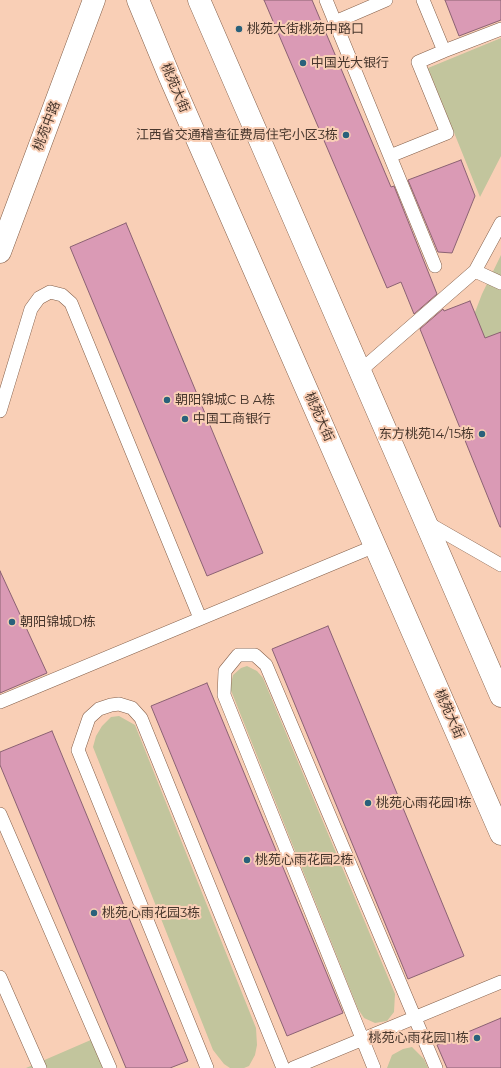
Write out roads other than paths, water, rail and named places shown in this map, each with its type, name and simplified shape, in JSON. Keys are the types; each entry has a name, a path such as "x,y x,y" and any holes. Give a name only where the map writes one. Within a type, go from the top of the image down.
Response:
{"main road":[{"name":"桃苑中路","path":"0,251 94,0"},
{"name":"桃苑大街","path":"138,0 169,75 501,834"},
{"path":"199,0 501,696"}],"lane":[{"path":"326,0 435,266"},
{"path":"335,22 386,0"},
{"path":"423,0 444,51"},
{"path":"390,156 447,133 418,62 501,28"},
{"path":"360,371 475,271 501,223"},
{"path":"475,271 501,284"},
{"path":"0,411 31,309 39,298 50,292 62,295 71,303 200,618"},
{"path":"425,521 501,565"},
{"path":"0,702 375,546"},
{"path":"374,1068 224,695 225,671 238,655 255,655 266,665 436,1068"},
{"path":"207,1068 78,750 89,718 99,709 111,705 119,704 132,708 141,718 283,1068"},
{"path":"0,814 110,1068"},
{"path":"0,977 40,1068"},
{"path":"293,1068 501,982"}],"place":[{"name":"桃苑大街桃苑中路口","path":"239,29"},
{"name":"中国光大银行","path":"303,63"},
{"name":"江西省交通稽查征费局住宅小区3栋","path":"346,135"},
{"name":"朝阳锦城C B A栋","path":"167,400"},
{"name":"中国工商银行","path":"185,419"},
{"name":"东方桃苑14/15栋","path":"482,434"},
{"name":"朝阳锦城D栋","path":"12,622"},
{"name":"桃苑心雨花园1栋","path":"368,803"},
{"name":"桃苑心雨花园2栋","path":"247,860"},
{"name":"桃苑心雨花园3栋","path":"94,913"},
{"name":"桃苑心雨花园11栋","path":"477,1038"}]}
